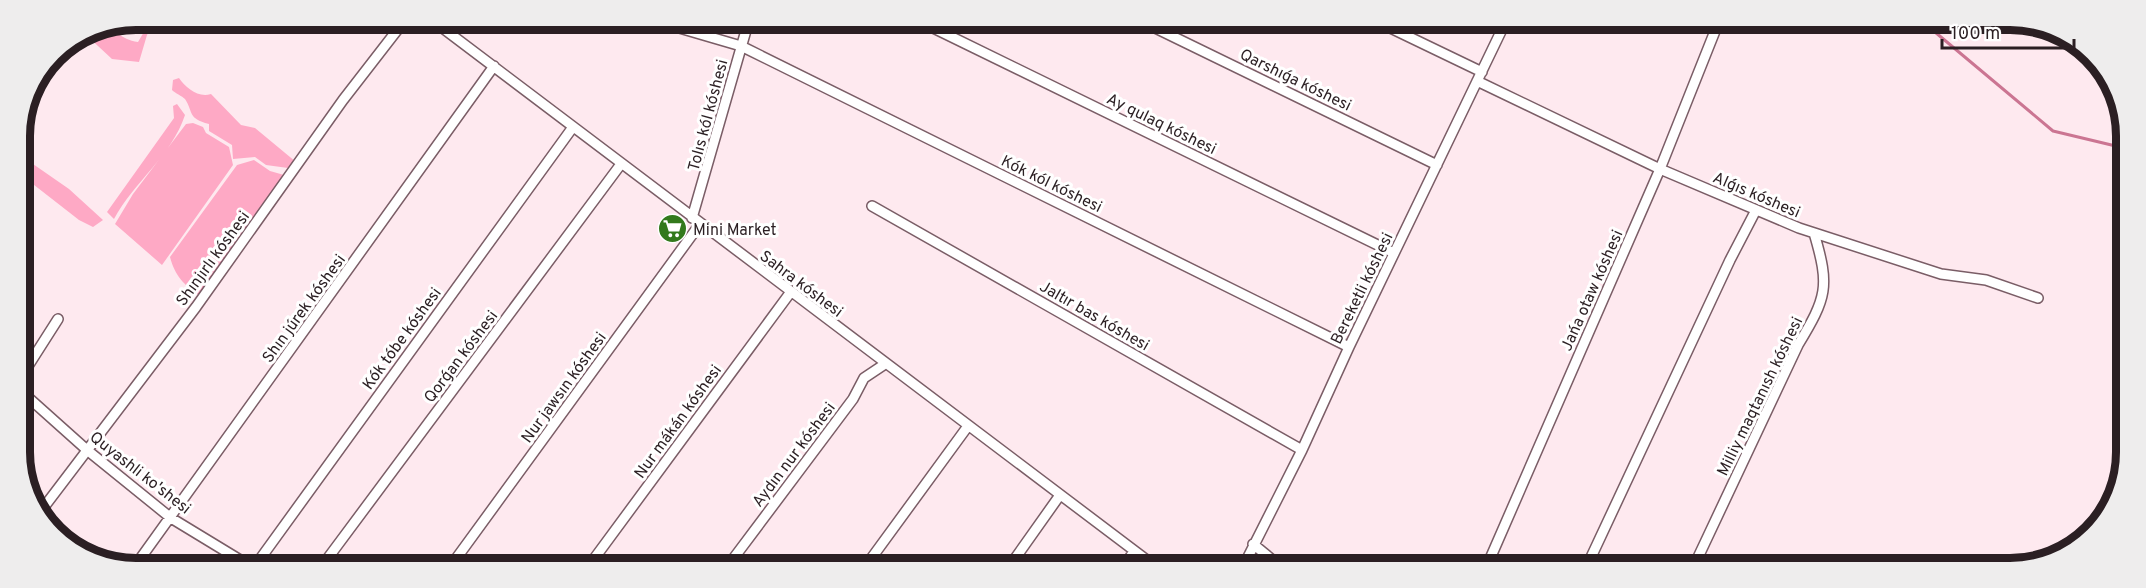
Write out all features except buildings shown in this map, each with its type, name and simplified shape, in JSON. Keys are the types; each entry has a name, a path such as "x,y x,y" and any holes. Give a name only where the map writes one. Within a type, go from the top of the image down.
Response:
{"street":[{"name":"Shınjırlı kóshesi","path":"45,506 196,307 343,100 397,30"},
{"name":"Sahra kóshesi","path":"445,30 790,293 1144,558"},
{"name":"Kók kól kóshesi","path":"686,30 741,46 1348,347"},
{"name":"Tolıs kól kóshesi","path":"692,218 746,30"},
{"name":"Ay qulaq kóshesi","path":"937,30 1394,253"},
{"name":"Qarshıǵa kóshesi","path":"1160,30 1437,165"},
{"name":"Alǵıs kóshesi","path":"1393,30 1660,170 1756,210 1814,233 1941,274 1986,280 2038,298"},
{"name":"Bereketli kóshesi","path":"1247,558 1302,450 1348,347 1502,30"},
{"name":"Jańa otaw kóshesi","path":"1490,558 1660,170 1715,30"},
{"name":"Shın júrek kóshesi","path":"141,558 494,66"},
{"name":"Kók tóbe kóshesi","path":"261,558 573,127"},
{"name":"Qorǵan kóshesi","path":"328,558 621,164"},
{"name":"Jaltır bas kóshesi","path":"872,206 1302,450"},
{"path":"1592,558 1730,260 1756,210"},
{"name":"Nur jawsın kóshesi","path":"457,558 700,224"},
{"name":"Milliy maqtanısh kóshesi","path":"1698,558 1798,345 1819,311 1826,273 1814,233"},
{"name":"Nur mákán kóshesi","path":"595,558 790,293"},
{"path":"30,363 58,319"},
{"name":"Aydın nur kóshesi","path":"734,558 853,399 864,378 885,364"},
{"name":"Quyashli ko'shesi","path":"30,400 87,450 171,518 237,558"},
{"path":"872,558 968,426"},
{"path":"1015,558 1060,495"},
{"path":"1253,544 1270,558"},
{"path":"1130,558 1134,551"}],"shaded area":[{"path":"145,30 150,30 139,62 112,59 92,40 116,32 138,42"},
{"path":"179,78 185,85 201,95 211,94 241,125 255,128 296,162 288,168 266,165 255,157 233,159 232,145 209,131 209,124 197,120 192,115 185,99 172,90 173,80"},
{"path":"177,104 185,115 179,129 162,156 114,219 107,212 174,118 173,106"},
{"path":"193,123 203,127 206,133 229,147 233,165 162,265 115,224 133,194 186,124"},
{"path":"254,160 270,171 284,175 200,296 181,280 170,257 237,165"},
{"path":"30,162 69,189 103,220 93,227 79,220 30,182"},
{"path":"2116,262 2116,308 2115,290"}],"waterway":[{"path":"1933,30 2053,131 2116,146"}],"place":[{"name":"Mini Market","path":"672,229"}]}
